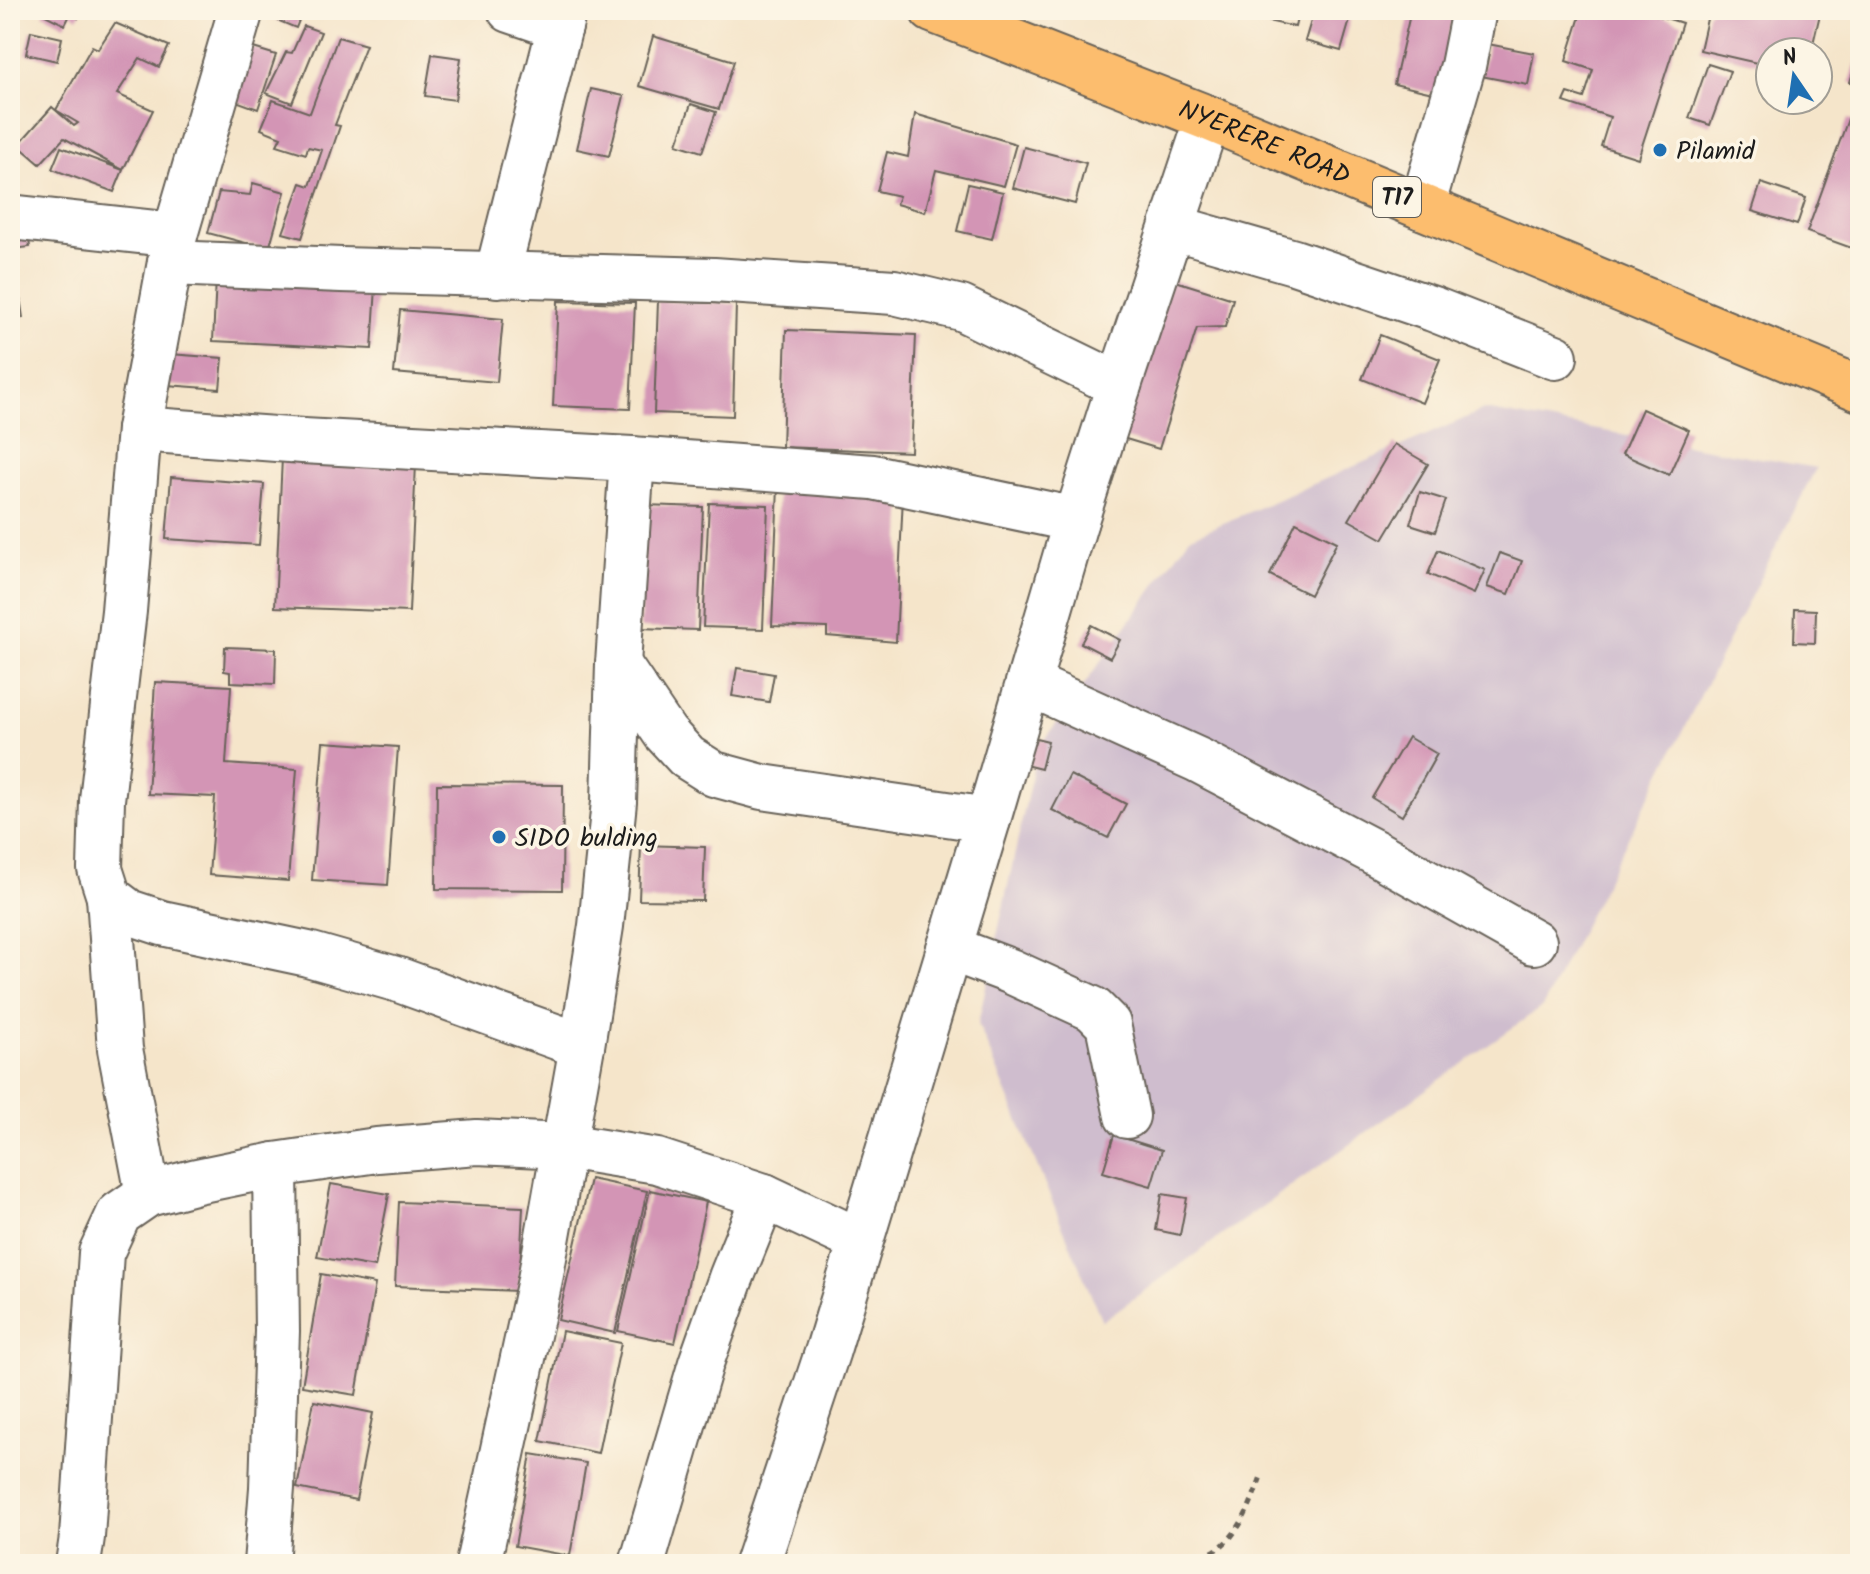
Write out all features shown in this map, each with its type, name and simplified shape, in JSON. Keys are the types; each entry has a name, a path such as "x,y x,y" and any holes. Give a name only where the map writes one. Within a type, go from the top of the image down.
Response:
{"main road":[{"name":"NYERERE ROAD","path":"932,10 1208,118 1860,389"}],"street":[{"path":"148,1194 120,1049 109,897 100,869 102,800 124,611 139,429 173,249 241,10"},
{"path":"497,275 562,19 510,10"},
{"path":"1422,207 1463,66 1474,10"},
{"path":"757,1564 828,1350 1076,520 1208,118"},
{"path":"10,217 173,249 497,275 714,280 894,292 961,308 1119,385"},
{"path":"1172,227 1294,262 1555,357"},
{"path":"139,429 873,477 1076,520"},
{"path":"478,1564 540,1280 601,926 614,802 618,664 632,459"},
{"path":"618,664 672,741 687,757 714,774 762,787 988,820"},
{"path":"1028,683 1198,760 1374,852 1534,942"},
{"path":"109,897 129,912 162,923 324,958 399,980 582,1046"},
{"path":"949,948 1010,971 1093,1009 1108,1024 1127,1116"},
{"path":"78,1564 101,1253 119,1214 148,1194 275,1165 377,1150 477,1142 565,1146 657,1161 764,1196 860,1241"},
{"path":"266,1564 272,1488 277,1331 275,1165"},
{"path":"642,1564 701,1363 764,1196"}],"path":[{"path":"1105,1564 1178,1561 1216,1550 1232,1535 1248,1510 1262,1474"}],"shaded area":[{"path":"1484,410 1816,468 1543,1006 1102,1321 978,1024 1037,751 1189,538"}],"building":[{"path":"46,10 82,10 78,18 71,13 65,25 43,14"},
{"path":"269,10 303,10 296,28 267,16"},
{"path":"1242,10 1299,10 1295,27 1241,15"},
{"path":"1411,10 1454,10 1437,94 1394,84"},
{"path":"1582,10 1640,10 1682,23 1638,158 1601,146 1610,117 1564,102 1568,93 1584,98 1593,70 1566,61"},
{"path":"1709,10 1821,10 1815,36 1754,36 1754,62 1700,50"},
{"path":"1314,11 1350,20 1341,51 1305,41"},
{"path":"115,23 169,46 159,67 140,58 117,94 153,110 123,170 64,138 40,164 18,145 52,107 74,126 78,123 56,110 92,46 98,49"},
{"path":"304,26 321,32 292,103 266,93 286,52 292,53"},
{"path":"31,31 62,38 57,61 26,54"},
{"path":"653,36 734,61 719,109 639,86"},
{"path":"338,37 366,45 335,125 340,126 302,238 283,233 301,183 310,186 322,150 308,147 306,154 277,145 281,137 261,129 273,100 310,113"},
{"path":"1488,44 1534,53 1528,85 1481,76"},
{"path":"250,47 276,55 258,109 233,100"},
{"path":"432,54 461,58 455,100 425,96"},
{"path":"1860,54 1860,85 1850,82"},
{"path":"1708,64 1730,71 1710,125 1689,118"},
{"path":"591,89 624,96 609,156 577,149"},
{"path":"691,104 716,112 702,152 677,144"},
{"path":"915,114 1016,144 1004,186 936,170 925,212 896,204 899,196 877,191 887,152 908,157"},
{"path":"1848,119 1860,124 1860,251 1807,232"},
{"path":"61,147 123,170 114,192 52,169"},
{"path":"1024,147 1086,163 1075,204 1013,188"},
{"path":"253,183 285,192 269,249 208,233 219,192 250,195"},
{"path":"1761,183 1806,198 1797,225 1752,211"},
{"path":"968,184 1003,192 992,239 957,231"},
{"path":"27,226 30,247 13,249 23,318 10,320 10,228"},
{"path":"216,278 376,287 372,349 213,341"},
{"path":"1166,278 1233,299 1225,327 1197,328 1159,449 1116,436"},
{"path":"558,301 635,303 630,409 553,406"},
{"path":"658,301 736,304 733,416 654,413"},
{"path":"400,310 503,319 497,382 394,373"},
{"path":"786,330 916,335 911,452 782,447"},
{"path":"1380,335 1440,359 1422,403 1362,379"},
{"path":"169,354 223,358 220,389 167,385"},
{"path":"1642,409 1689,430 1669,475 1622,454"},
{"path":"1394,444 1428,464 1383,539 1349,520"},
{"path":"282,458 416,464 409,612 275,607"},
{"path":"171,477 264,484 259,545 166,539"},
{"path":"778,487 903,496 896,642 827,636 827,628 772,626"},
{"path":"1420,492 1446,500 1435,532 1410,524"},
{"path":"709,503 768,505 763,629 703,627"},
{"path":"644,505 703,507 698,630 640,628"},
{"path":"1296,522 1337,542 1310,595 1270,575"},
{"path":"1438,550 1485,570 1474,594 1428,574"},
{"path":"1500,553 1522,561 1509,594 1487,587"},
{"path":"1795,609 1816,610 1815,643 1794,642"},
{"path":"1091,625 1120,640 1110,658 1081,643"},
{"path":"225,647 276,649 275,684 230,682 230,672 224,671"},
{"path":"737,668 774,674 769,702 732,696"},
{"path":"155,682 231,686 226,764 297,769 288,881 209,875 215,797 148,794"},
{"path":"1020,734 1048,741 1041,769 1013,762"},
{"path":"1408,737 1437,754 1402,816 1372,798"},
{"path":"323,742 398,747 388,885 312,880"},
{"path":"1070,775 1126,804 1108,838 1052,810"},
{"name":"SIDO bulding","path":"437,784 563,785 562,890 436,889"},
{"path":"641,845 705,847 703,901 639,900"},
{"path":"1114,1135 1162,1150 1151,1186 1103,1172"},
{"path":"590,1179 647,1191 615,1333 558,1320"},
{"path":"331,1184 389,1194 375,1267 317,1257"},
{"path":"650,1190 706,1202 675,1343 618,1331"},
{"path":"1162,1194 1187,1198 1180,1235 1156,1230"},
{"path":"399,1202 523,1207 519,1291 395,1286"},
{"path":"321,1274 375,1284 356,1395 302,1386"},
{"path":"562,1331 621,1343 598,1453 540,1441"},
{"path":"314,1401 373,1413 356,1500 297,1488"},
{"path":"531,1454 586,1463 570,1556 515,1546"}],"place":[{"name":"Pilamid","path":"1660,150"},
{"name":"SIDO bulding","path":"499,837"}]}
